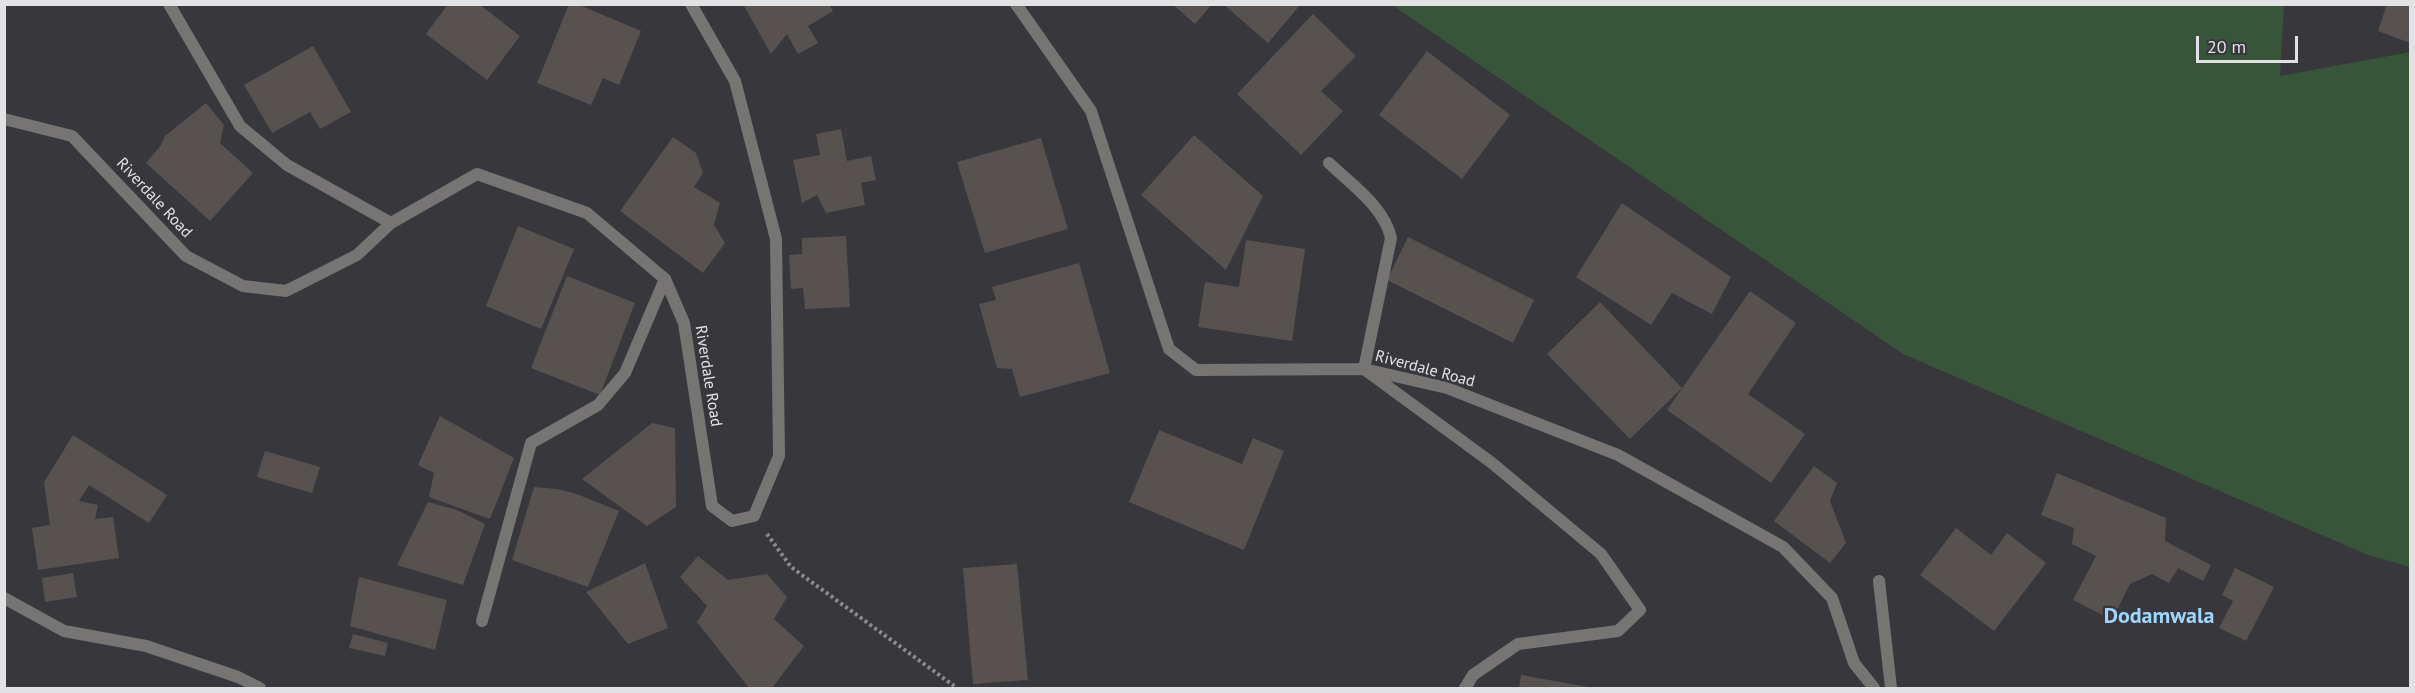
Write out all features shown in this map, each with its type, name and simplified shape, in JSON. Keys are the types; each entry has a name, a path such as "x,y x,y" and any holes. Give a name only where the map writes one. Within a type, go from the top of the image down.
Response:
{"street":[{"path":"169,4 240,126 287,165 391,223"},
{"path":"691,4 735,81 776,239 779,456 754,516"},
{"name":"Riverdale Road","path":"1016,4 1091,111 1169,349 1196,370 1364,369 1447,388 1618,455 1783,547 1832,598 1854,663 1874,688"},
{"name":"Riverdale Road","path":"4,119 72,136 186,256 243,286 286,291 357,255 391,223 477,174 587,213 665,279 684,323 711,506 732,521 754,516"},
{"path":"1329,163 1380,212 1388,222 1391,238 1364,369 1492,462 1601,554 1640,610 1618,631 1518,644 1473,675 1465,688"},
{"path":"482,621 531,443 598,405 625,373 665,279"},
{"path":"1879,581 1891,688"},
{"path":"4,598 64,631 146,646 238,677 260,688"}],"path":[{"path":"754,516 791,567 957,688"}],"green space":[{"path":"2284,4 2280,76 2410,52 2410,567 2368,555 1903,354 1392,5"}],"building":[{"path":"448,4 479,4 520,36 487,80 426,34"},
{"path":"569,4 577,4 641,31 619,85 603,78 591,105 537,83"},
{"path":"743,4 829,4 833,11 808,26 818,43 798,54 787,34 771,54"},
{"path":"1172,4 1212,4 1195,24"},
{"path":"1223,4 1301,4 1268,43"},
{"path":"2387,4 2410,5 2410,43 2378,31"},
{"path":"1313,14 1356,56 1321,91 1343,111 1301,155 1237,94"},
{"path":"313,46 351,112 320,129 310,112 272,133 244,85"},
{"path":"1427,51 1510,115 1462,179 1379,115"},
{"path":"206,103 224,125 220,143 253,173 210,221 146,163 161,145 165,136"},
{"path":"841,129 847,161 871,156 876,180 861,183 865,205 826,213 817,195 802,203 793,160 820,155 816,134"},
{"path":"1194,135 1263,196 1226,270 1141,195"},
{"path":"673,137 696,153 703,173 694,187 720,203 714,225 725,243 703,273 620,211"},
{"path":"1041,138 1068,229 985,253 957,162"},
{"path":"1622,203 1731,277 1712,314 1672,293 1651,325 1576,277"},
{"path":"518,226 574,249 541,329 486,306"},
{"path":"846,236 850,307 805,309 803,288 791,289 789,255 802,254 802,238"},
{"path":"1408,237 1534,300 1513,343 1387,280"},
{"path":"1246,240 1305,249 1292,341 1198,327 1205,282 1239,287"},
{"path":"1079,263 1110,373 1020,397 1012,369 997,368 979,304 996,300 992,287"},
{"path":"567,276 635,303 600,395 531,368"},
{"path":"1750,291 1796,323 1748,394 1805,434 1771,483 1667,410"},
{"path":"1600,302 1682,388 1630,439 1547,354"},
{"path":"440,416 514,458 490,519 429,497 434,473 418,465"},
{"path":"652,423 675,428 676,507 647,526 582,479"},
{"path":"1159,430 1242,464 1253,438 1284,451 1244,550 1129,502"},
{"path":"73,435 167,495 149,523 89,485 79,501 98,505 95,519 113,517 119,558 38,570 32,528 50,525 44,482"},
{"path":"265,451 320,467 312,493 257,477"},
{"path":"1814,466 1837,483 1830,501 1846,543 1830,563 1774,521"},
{"path":"2057,473 2166,518 2165,541 2211,565 2203,581 2178,568 2169,583 2152,574 2130,584 2112,620 2073,600 2096,556 2072,544 2074,528 2041,515"},
{"path":"534,487 574,493 619,511 588,587 512,560"},
{"path":"428,502 457,510 485,524 463,585 397,565"},
{"path":"1956,528 1991,555 2007,533 2046,563 1994,631 1920,575"},
{"path":"698,556 728,580 767,574 787,597 774,619 804,646 772,688 749,688 697,622 707,606 680,577"},
{"path":"645,563 668,628 628,644 586,592"},
{"path":"1017,564 1028,680 973,684 963,568"},
{"path":"2235,568 2274,587 2246,641 2219,628 2233,601 2222,595"},
{"path":"73,573 77,597 45,602 42,578"},
{"path":"359,577 447,600 435,650 350,626"},
{"path":"353,634 388,643 385,656 349,648"},
{"path":"1521,675 1588,687 1588,688 1519,688"}],"district":[{"name":"Dodamwala","path":"2159,617"}]}
